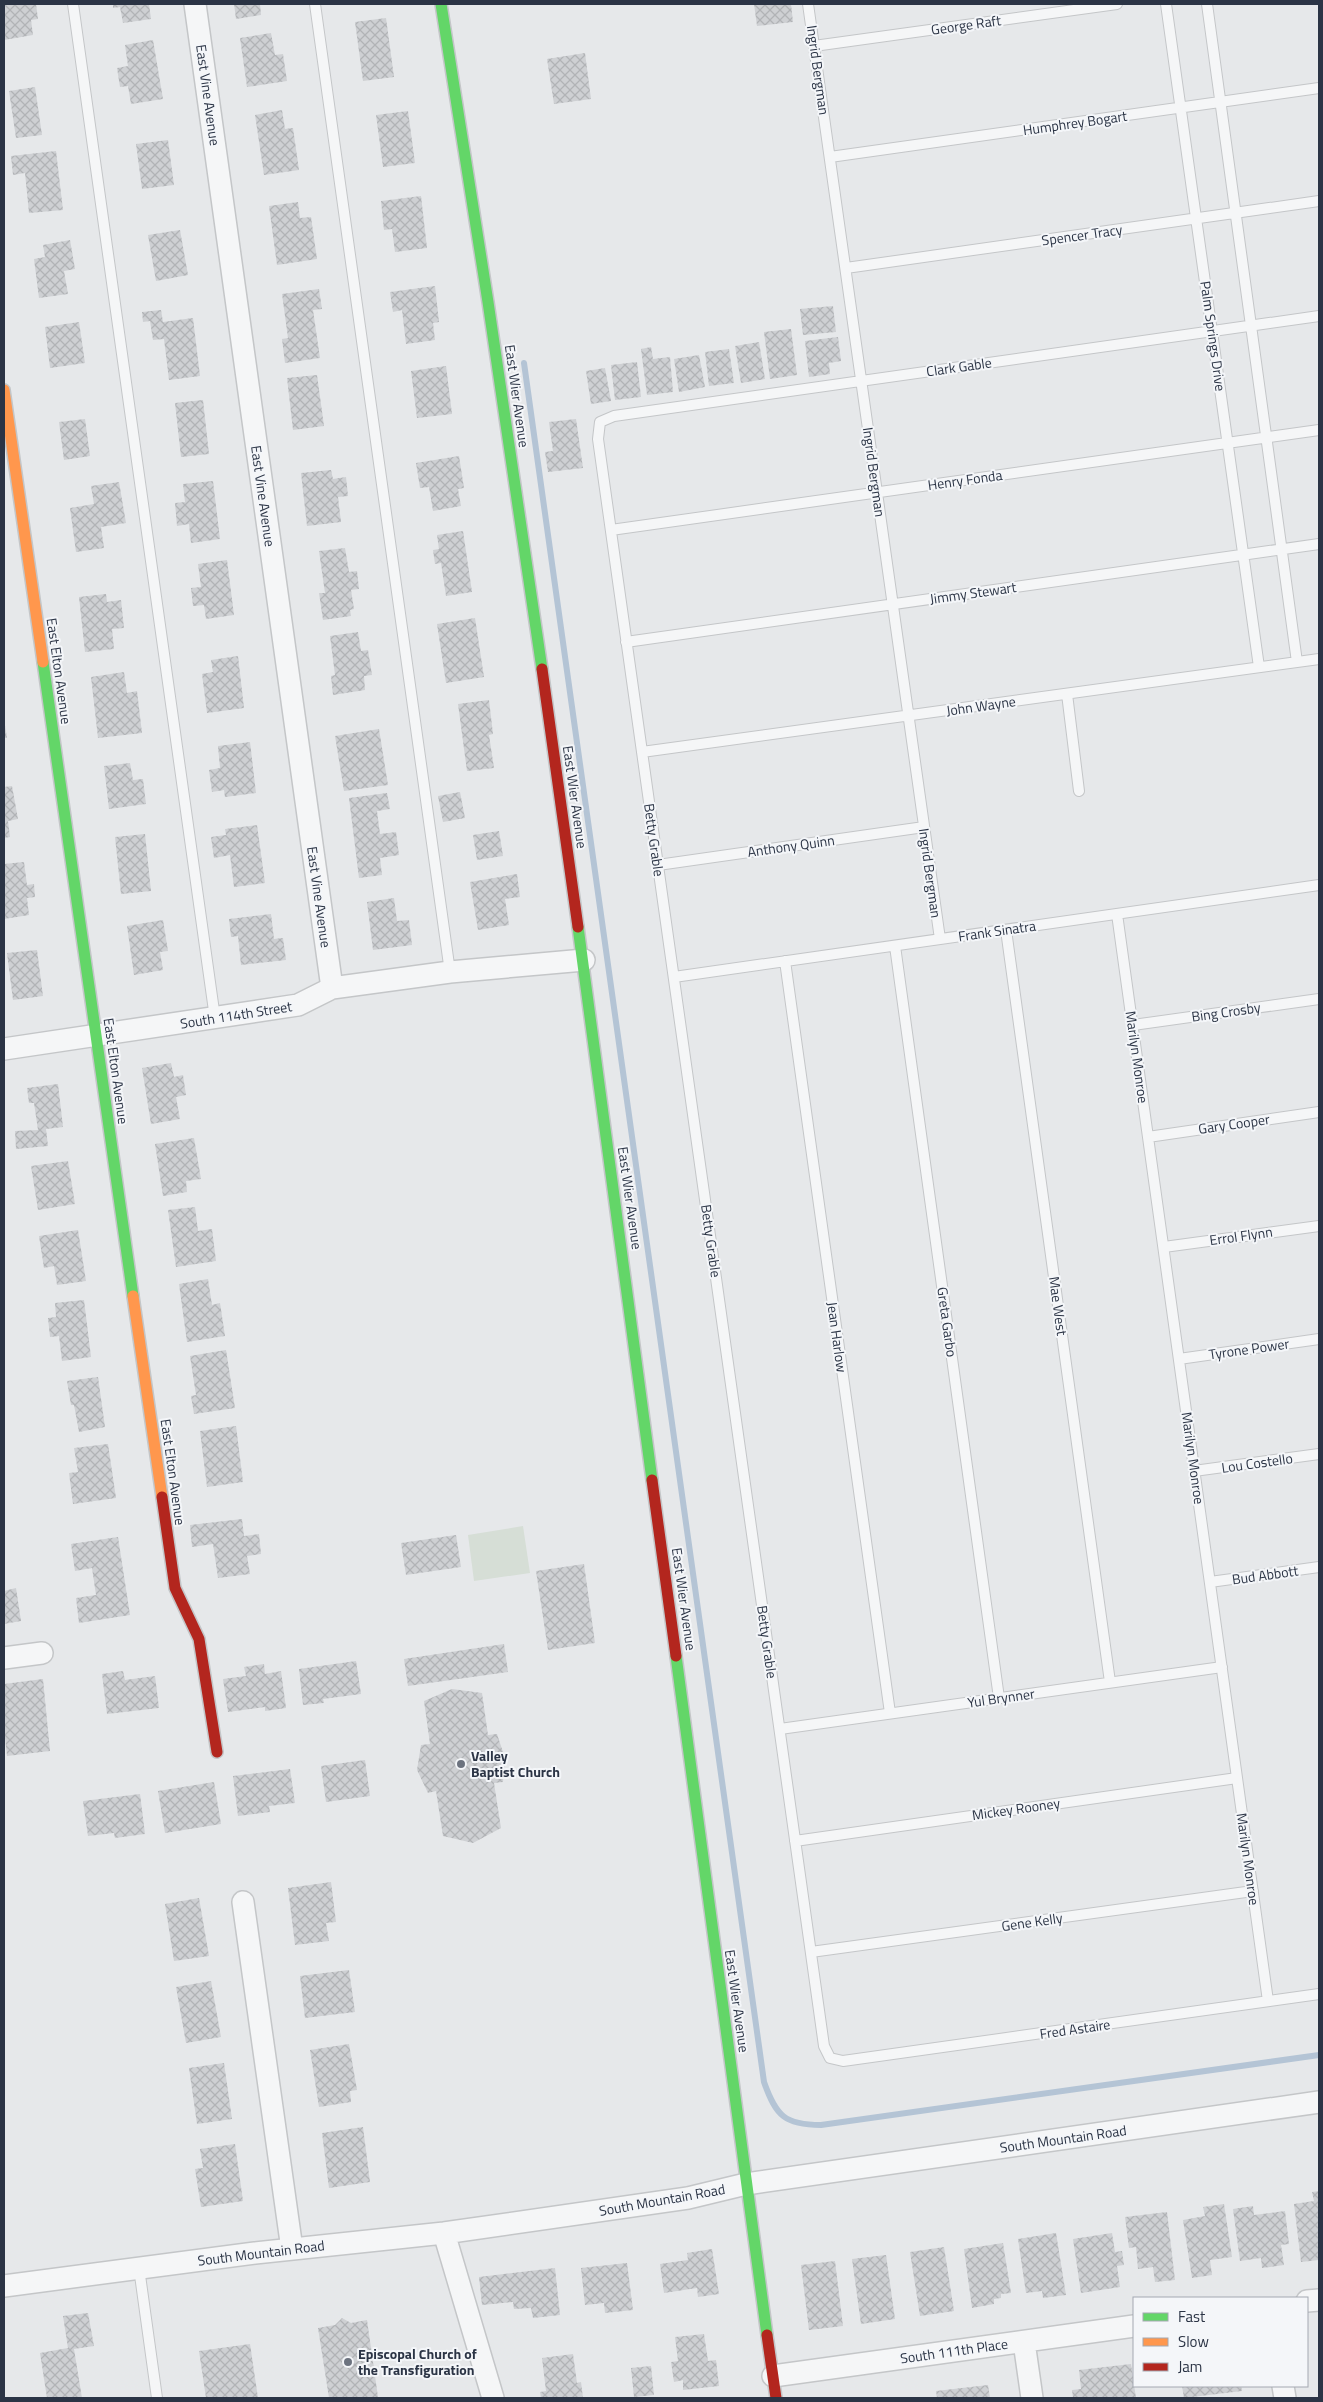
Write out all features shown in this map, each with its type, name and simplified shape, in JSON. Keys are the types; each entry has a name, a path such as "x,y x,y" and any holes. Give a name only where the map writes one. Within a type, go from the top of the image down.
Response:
{"street":[{"name":"East Vine Avenue","path":"195,4 332,988"},
{"name":"East Wier Avenue","path":"441,4 476,218 584,960 776,2398"},
{"name":"East Elton Avenue","path":"4,390 175,1588 199,1639 217,1752"},
{"name":"South 114th Street","path":"4,1049 298,1005 332,988 450,972 584,960"},
{"path":"4,1658 42,1653"},
{"path":"243,1902 292,2249"},
{"name":"South Mountain Road","path":"4,2286 292,2249 444,2233 688,2198 746,2184 1319,2102"},
{"path":"444,2233 492,2398"},
{"name":"South 111th Place","path":"773,2376 1133,2326"},
{"path":"1024,2342 1032,2398"}],"lane":[{"path":"73,4 215,1018"},
{"path":"315,4 450,972"},
{"name":"Ingrid Bergman","path":"808,4 940,939"},
{"name":"George Raft","path":"814,46 1117,4"},
{"name":"Palm Springs Drive","path":"1166,4 1259,667"},
{"path":"1207,4 1298,662"},
{"name":"Humphrey Bogart","path":"830,157 1319,88"},
{"name":"Spencer Tracy","path":"846,268 1319,201"},
{"name":"Clark Gable","path":"600,422 614,416 1319,316"},
{"name":"Betty Grable","path":"600,422 598,438 626,642 824,2046 830,2058"},
{"name":"Henry Fonda","path":"611,530 1319,430"},
{"name":"Jimmy Stewart","path":"626,642 1319,544"},
{"name":"John Wayne","path":"642,752 1319,659"},
{"path":"1066,694 1080,791"},
{"name":"Anthony Quinn","path":"658,865 924,827"},
{"name":"Frank Sinatra","path":"674,977 1319,886"},
{"name":"Marilyn Monroe","path":"1117,914 1268,2001"},
{"name":"Mae West","path":"1006,930 1110,1682"},
{"name":"Greta Garbo","path":"895,946 999,1698"},
{"name":"Jean Harlow","path":"784,961 890,1714"},
{"name":"Bing Crosby","path":"1133,1025 1319,999"},
{"name":"Gary Cooper","path":"1148,1136 1319,1112"},
{"name":"Errol Flynn","path":"1164,1247 1319,1226"},
{"name":"Tyrone Power","path":"1179,1359 1319,1339"},
{"name":"Lou Costello","path":"1194,1472 1319,1454"},
{"name":"Bud Abbott","path":"1210,1582 1319,1567"},
{"name":"Yul Brynner","path":"780,1729 1222,1666"},
{"name":"Mickey Rooney","path":"795,1841 1237,1778"},
{"name":"Gene Kelly","path":"811,1952 1253,1891"},
{"name":"Fred Astaire","path":"830,2058 843,2061 1319,1994"},
{"path":"139,2268 157,2398"}],"shaded area":[{"path":"523,1526 530,1573 474,1581 468,1535"}],"building":[{"path":"4,4 36,4 38,19 31,20 33,35 4,40"},
{"path":"113,4 149,4 151,19 123,23 120,7 113,8"},
{"path":"234,4 260,4 261,15 236,19"},
{"path":"754,4 791,4 793,22 757,26"},
{"path":"386,18 394,77 363,81 355,22"},
{"path":"271,33 275,55 283,54 287,81 247,87 240,38"},
{"path":"153,40 163,99 131,104 128,86 120,87 117,68 128,66 125,45"},
{"path":"585,53 591,99 554,104 547,59"},
{"path":"35,87 42,135 16,138 9,91"},
{"path":"282,110 285,129 293,128 299,170 264,175 255,115"},
{"path":"408,111 415,163 383,167 376,115"},
{"path":"168,140 174,185 142,189 136,144"},
{"path":"56,151 63,210 29,213 25,173 13,175 11,156"},
{"path":"421,196 427,248 395,252 392,229 384,230 381,201"},
{"path":"298,202 300,218 311,217 317,259 277,265 269,206"},
{"path":"180,230 188,275 156,281 148,235"},
{"path":"70,240 75,269 64,271 68,294 39,298 34,259 45,257 43,245"},
{"path":"435,286 439,322 433,323 435,340 406,344 402,310 393,312 390,292"},
{"path":"319,289 322,309 313,310 320,358 285,363 282,339 288,338 282,294"},
{"path":"833,306 836,332 803,335 800,309"},
{"path":"161,310 163,322 193,318 200,376 169,380 164,339 153,340 150,321 143,322 142,312"},
{"path":"79,322 85,363 50,368 45,327"},
{"path":"791,329 797,375 770,379 764,332"},
{"path":"838,337 841,361 829,363 830,374 809,377 805,341"},
{"path":"759,342 765,379 741,383 735,346"},
{"path":"651,347 653,359 670,357 673,392 647,395 641,349"},
{"path":"729,349 734,383 709,386 705,352"},
{"path":"699,355 705,387 679,392 674,359"},
{"path":"637,362 641,397 615,400 611,365"},
{"path":"446,366 452,414 417,418 411,371"},
{"path":"605,368 611,401 591,404 586,371"},
{"path":"317,375 324,426 293,430 287,378"},
{"path":"203,400 209,454 181,457 175,403"},
{"path":"85,419 90,456 64,460 59,422"},
{"path":"576,419 583,468 548,472 545,452 553,451 549,422"},
{"path":"459,456 464,488 458,489 461,506 433,511 429,487 420,488 416,463"},
{"path":"331,470 333,479 346,477 348,496 338,497 341,522 307,526 301,473"},
{"path":"213,481 220,539 191,543 189,524 177,526 175,503 185,502 183,484"},
{"path":"119,482 126,523 101,527 104,548 76,552 70,508 94,504 91,486"},
{"path":"463,531 472,592 446,596 441,563 435,564 433,550 439,549 437,535"},
{"path":"345,548 349,572 357,571 359,589 351,590 354,609 350,610 351,616 323,620 319,593 325,593 319,551"},
{"path":"227,560 234,615 206,619 204,605 193,606 191,588 201,587 198,564"},
{"path":"106,594 107,602 121,600 124,628 112,629 114,649 85,652 79,597"},
{"path":"475,618 484,677 446,683 437,624"},
{"path":"358,632 361,651 368,650 372,675 364,676 365,690 333,695 331,676 335,675 330,636"},
{"path":"238,656 244,708 207,713 202,674 213,672 211,660"},
{"path":"124,672 127,693 137,691 142,733 98,738 91,677"},
{"path":"489,700 493,734 489,735 494,768 467,771 458,704"},
{"path":"4,719 7,738 4,738"},
{"path":"379,729 388,785 344,791 335,736"},
{"path":"250,742 256,793 225,797 224,790 212,792 209,770 220,768 218,746"},
{"path":"130,763 133,780 143,779 146,804 109,809 104,766"},
{"path":"12,786 18,819 8,821 10,837 4,838 4,787"},
{"path":"460,792 465,818 443,822 438,796"},
{"path":"387,793 390,809 377,811 380,834 396,832 399,855 380,858 382,875 359,878 349,798"},
{"path":"257,825 265,883 234,887 230,855 214,858 211,837 226,835 225,829"},
{"path":"499,831 503,856 477,860 473,835"},
{"path":"145,834 151,891 121,894 115,837"},
{"path":"24,862 27,885 34,884 35,897 27,898 29,915 4,919 4,864"},
{"path":"517,874 520,897 505,899 509,925 478,930 470,882"},
{"path":"394,898 397,921 409,920 412,945 373,950 367,902"},
{"path":"271,914 274,939 283,938 286,960 241,965 238,936 231,937 229,919"},
{"path":"163,920 168,951 160,952 163,970 134,975 127,926"},
{"path":"37,950 43,996 13,1000 7,953"},
{"path":"171,1063 174,1077 183,1075 186,1095 176,1097 180,1119 151,1124 142,1068"},
{"path":"58,1084 63,1127 46,1129 48,1146 16,1149 15,1131 38,1130 34,1103 29,1103 27,1088"},
{"path":"194,1138 201,1179 186,1181 187,1192 163,1196 155,1144"},
{"path":"68,1161 75,1204 38,1210 31,1166"},
{"path":"195,1207 198,1231 212,1229 216,1261 176,1267 168,1210"},
{"path":"78,1230 86,1281 57,1285 54,1266 44,1268 39,1236"},
{"path":"208,1279 212,1305 220,1303 225,1336 187,1342 179,1284"},
{"path":"84,1300 91,1357 62,1361 59,1336 50,1337 48,1318 56,1317 55,1303"},
{"path":"226,1350 235,1408 194,1414 191,1396 196,1395 190,1356"},
{"path":"98,1377 105,1427 79,1432 74,1405 71,1405 67,1381"},
{"path":"236,1426 243,1482 207,1487 200,1431"},
{"path":"108,1444 116,1498 73,1504 69,1473 78,1472 74,1448"},
{"path":"242,1519 244,1536 259,1534 261,1554 247,1556 250,1574 218,1578 213,1544 192,1547 190,1525"},
{"path":"456,1535 461,1567 406,1575 401,1543"},
{"path":"118,1537 130,1615 79,1623 76,1598 96,1595 92,1568 75,1571 71,1544"},
{"path":"584,1564 595,1643 548,1650 536,1571"},
{"path":"16,1588 21,1621 4,1624 4,1591"},
{"path":"504,1644 508,1672 408,1686 404,1659"},
{"path":"356,1661 361,1694 323,1699 324,1703 303,1705 299,1669"},
{"path":"264,1664 265,1674 281,1671 286,1708 265,1711 265,1707 228,1712 223,1679 246,1676 244,1667"},
{"path":"123,1671 125,1680 155,1676 159,1708 107,1714 102,1674"},
{"path":"43,1679 50,1751 7,1756 4,1729 4,1684"},
{"name":"Valley Baptist Church","path":"452,1689 482,1693 488,1735 497,1734 505,1758 503,1782 494,1783 501,1828 473,1843 443,1836 436,1791 428,1793 417,1770 421,1745 430,1744 424,1701"},
{"path":"365,1760 370,1796 326,1802 321,1766"},
{"path":"290,1769 295,1803 269,1806 270,1812 238,1816 233,1776"},
{"path":"214,1782 221,1824 165,1833 158,1791"},
{"path":"140,1794 145,1834 115,1838 114,1833 88,1836 83,1801"},
{"path":"331,1882 336,1922 326,1923 329,1941 295,1945 288,1888"},
{"path":"199,1898 209,1956 174,1961 165,1904"},
{"path":"349,1970 355,2012 305,2018 300,1976"},
{"path":"211,1981 221,2037 186,2043 176,1987"},
{"path":"349,2044 357,2090 350,2091 351,2102 319,2107 310,2050"},
{"path":"224,2063 232,2119 197,2124 189,2068"},
{"path":"363,2127 370,2182 329,2188 322,2133"},
{"path":"235,2144 243,2201 201,2207 195,2169 203,2168 200,2149"},
{"path":"1319,2191 1319,2260 1301,2262 1294,2204 1314,2201 1312,2192"},
{"path":"1224,2204 1232,2257 1210,2260 1212,2275 1192,2278 1183,2220 1205,2216 1203,2207"},
{"path":"1253,2206 1254,2215 1285,2211 1289,2244 1281,2245 1284,2265 1262,2268 1261,2258 1240,2261 1233,2209"},
{"path":"1167,2212 1175,2280 1155,2282 1153,2267 1138,2269 1136,2247 1129,2248 1125,2217"},
{"path":"1056,2233 1066,2295 1043,2298 1042,2291 1026,2293 1018,2239"},
{"path":"1112,2233 1115,2252 1122,2251 1124,2265 1117,2266 1120,2287 1081,2293 1073,2239"},
{"path":"1003,2243 1011,2293 1001,2294 1001,2298 994,2299 994,2304 972,2308 964,2249"},
{"path":"944,2247 954,2311 920,2316 910,2252"},
{"path":"712,2249 719,2294 698,2297 697,2288 664,2293 660,2264 688,2260 687,2253"},
{"path":"886,2255 895,2319 861,2324 852,2259"},
{"path":"835,2261 843,2326 809,2330 801,2265"},
{"path":"627,2263 633,2310 605,2313 604,2303 585,2305 581,2268"},
{"path":"555,2268 560,2315 533,2318 531,2308 514,2309 513,2302 482,2305 479,2277"},
{"path":"88,2313 94,2346 74,2349 82,2398 47,2398 40,2353 68,2348 63,2316"},
{"name":"Episcopal Church of the Transfiguration","path":"342,2318 351,2323 367,2320 378,2397 329,2398 318,2328 335,2325"},
{"path":"704,2334 708,2361 716,2360 719,2386 683,2390 683,2380 674,2382 671,2362 678,2361 675,2337"},
{"path":"250,2344 258,2398 206,2398 199,2351"},
{"path":"573,2354 577,2383 581,2382 583,2398 541,2398 540,2392 546,2391 542,2358"},
{"path":"1131,2364 1136,2398 1073,2398 1072,2390 1081,2389 1079,2370"},
{"path":"651,2366 654,2395 634,2397 631,2368"},
{"path":"988,2385 990,2398 937,2398 936,2391"},
{"path":"1182,2387 1241,2387 1242,2391 1184,2398"}],"waterway":[{"path":"524,363 764,2082 768,2094 778,2111 790,2120 809,2125 821,2125 1319,2055"}],"traffic: fast":[{"path":"441,4 488,302 542,669"},
{"path":"43,662 133,1296"},
{"path":"578,927 652,1480"},
{"path":"676,1656 767,2335"}],"traffic: slow":[{"path":"4,390 43,662"},
{"path":"133,1296 162,1497"}],"traffic: jam":[{"path":"542,669 578,927"},
{"path":"652,1480 676,1656"},
{"path":"162,1497 175,1588 199,1639 217,1752"},
{"path":"767,2335 776,2398"}],"place":[{"name":"Valley Baptist Church","path":"461,1764"},
{"name":"Episcopal Church of the Transfiguration","path":"348,2362"}]}
